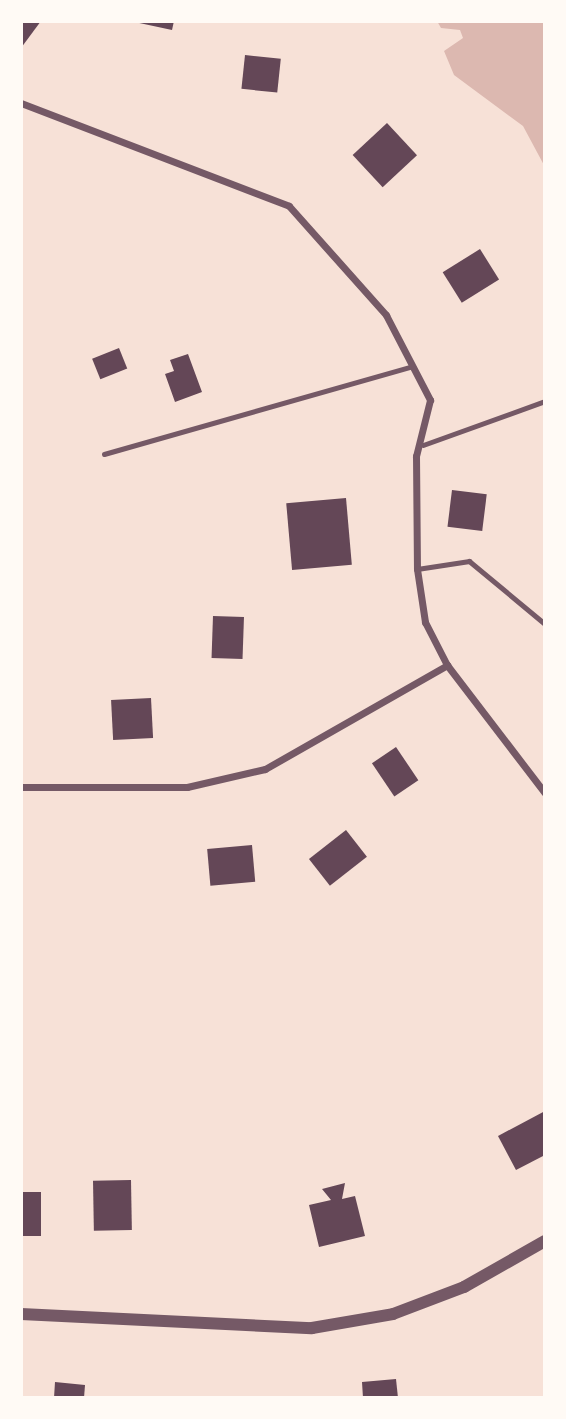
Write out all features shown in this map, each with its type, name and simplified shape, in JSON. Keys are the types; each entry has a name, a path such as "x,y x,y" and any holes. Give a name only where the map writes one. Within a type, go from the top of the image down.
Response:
{"street":[{"path":"21,103 289,206 386,315 430,400 424,445 416,456 417,569 425,622 447,665 545,793"},
{"path":"21,787 187,787 265,769 447,665"},
{"path":"21,1314 312,1328 393,1314 464,1287 545,1241"}],"lane":[{"path":"104,454 413,366"},
{"path":"424,445 545,401"},
{"path":"417,569 469,561 545,624"}],"shaded area":[{"path":"437,21 545,21 545,167 523,126 454,75 444,51 463,38 460,30 441,28"}],"building":[{"path":"21,21 41,21 21,48"},
{"path":"130,21 174,21 172,30"},
{"path":"245,55 281,59 277,93 241,89"},
{"path":"387,123 417,155 383,187 353,155"},
{"path":"480,249 499,280 462,303 443,272"},
{"path":"119,348 127,368 100,379 92,359"},
{"path":"188,354 202,392 175,402 165,374 174,371 170,360"},
{"path":"452,490 487,494 482,531 447,527"},
{"path":"346,498 352,565 292,570 286,503"},
{"path":"213,616 244,617 243,659 212,658"},
{"path":"151,698 153,738 113,740 111,700"},
{"path":"396,747 418,780 394,796 372,763"},
{"path":"346,830 367,857 330,886 309,859"},
{"path":"252,845 255,882 210,886 207,849"},
{"path":"545,1111 545,1155 516,1170 498,1136"},
{"path":"131,1180 132,1230 94,1231 93,1181"},
{"path":"345,1183 342,1199 355,1196 365,1236 319,1247 309,1205 331,1200 322,1189"},
{"path":"21,1192 41,1192 41,1236 21,1236"},
{"path":"396,1379 398,1398 363,1398 362,1382"},
{"path":"55,1382 85,1385 84,1398 54,1398"}]}
